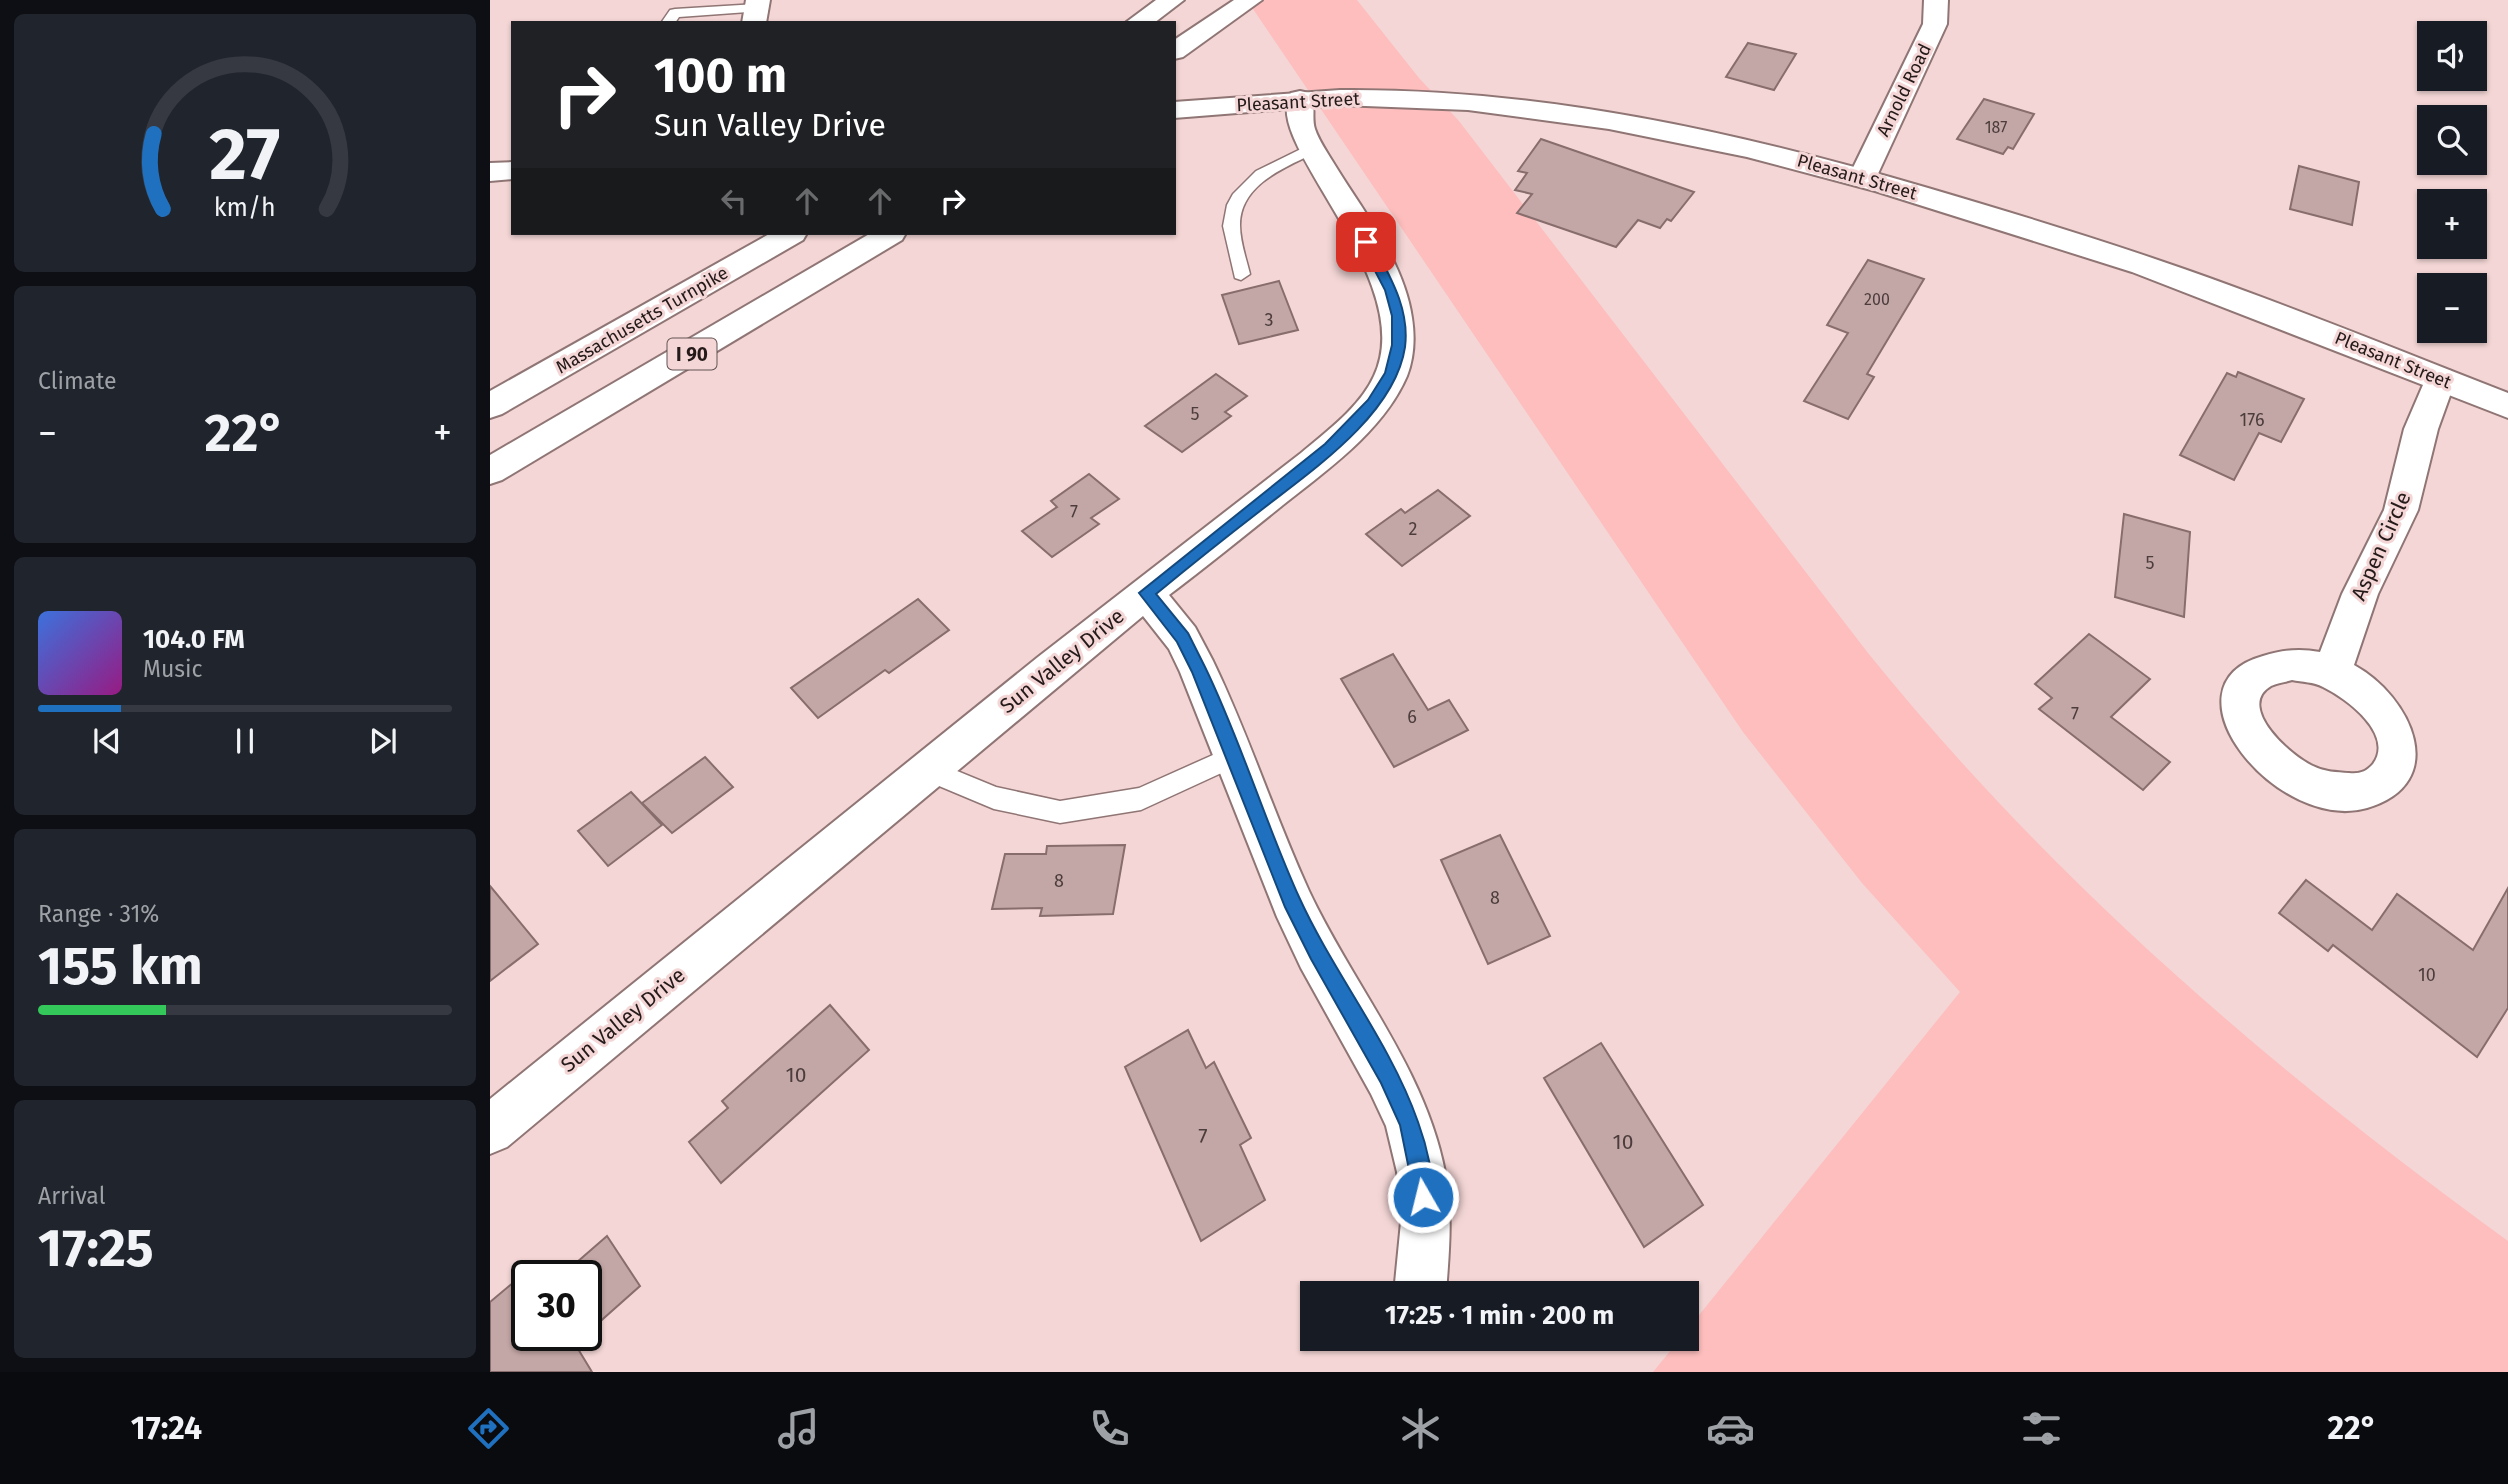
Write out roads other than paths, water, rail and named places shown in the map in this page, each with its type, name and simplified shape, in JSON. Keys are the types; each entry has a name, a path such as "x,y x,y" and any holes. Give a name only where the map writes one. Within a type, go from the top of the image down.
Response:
{"main road":[{"path":"1140,21 1172,0"},
{"path":"1176,51 1250,0"},
{"name":"Arnold Road","path":"1862,178 1935,24 1936,0"},
{"name":"Pleasant Street","path":"1176,110 1300,99 1405,99 1578,115 1689,134 1862,178 2137,263 2274,312 2508,406"},
{"name":"Sun Valley Drive","path":"490,1130 928,770 1339,440 1373,403 1392,374 1399,345 1398,316 1380,265 1311,149 1301,127 1300,99"},
{"path":"490,172 511,170"},
{"name":"Massachusetts Turnpike","path":"490,405 789,235"},
{"name":"I 90","path":"490,471 889,235"},
{"name":"Aspen Circle","path":"2332,673 2360,594 2401,510 2421,429 2440,379"},
{"path":"1146,593 1182,638 1199,672 1292,901 1317,953 1388,1077 1409,1124 1421,1172 1426,1222 1421,1281"}],"lane":[{"path":"670,21 676,13 756,10"},
{"path":"1241,274 1232,220 1237,200 1254,180 1311,149"},
{"path":"928,770 994,798 1060,812 1141,799 1233,757"}]}
